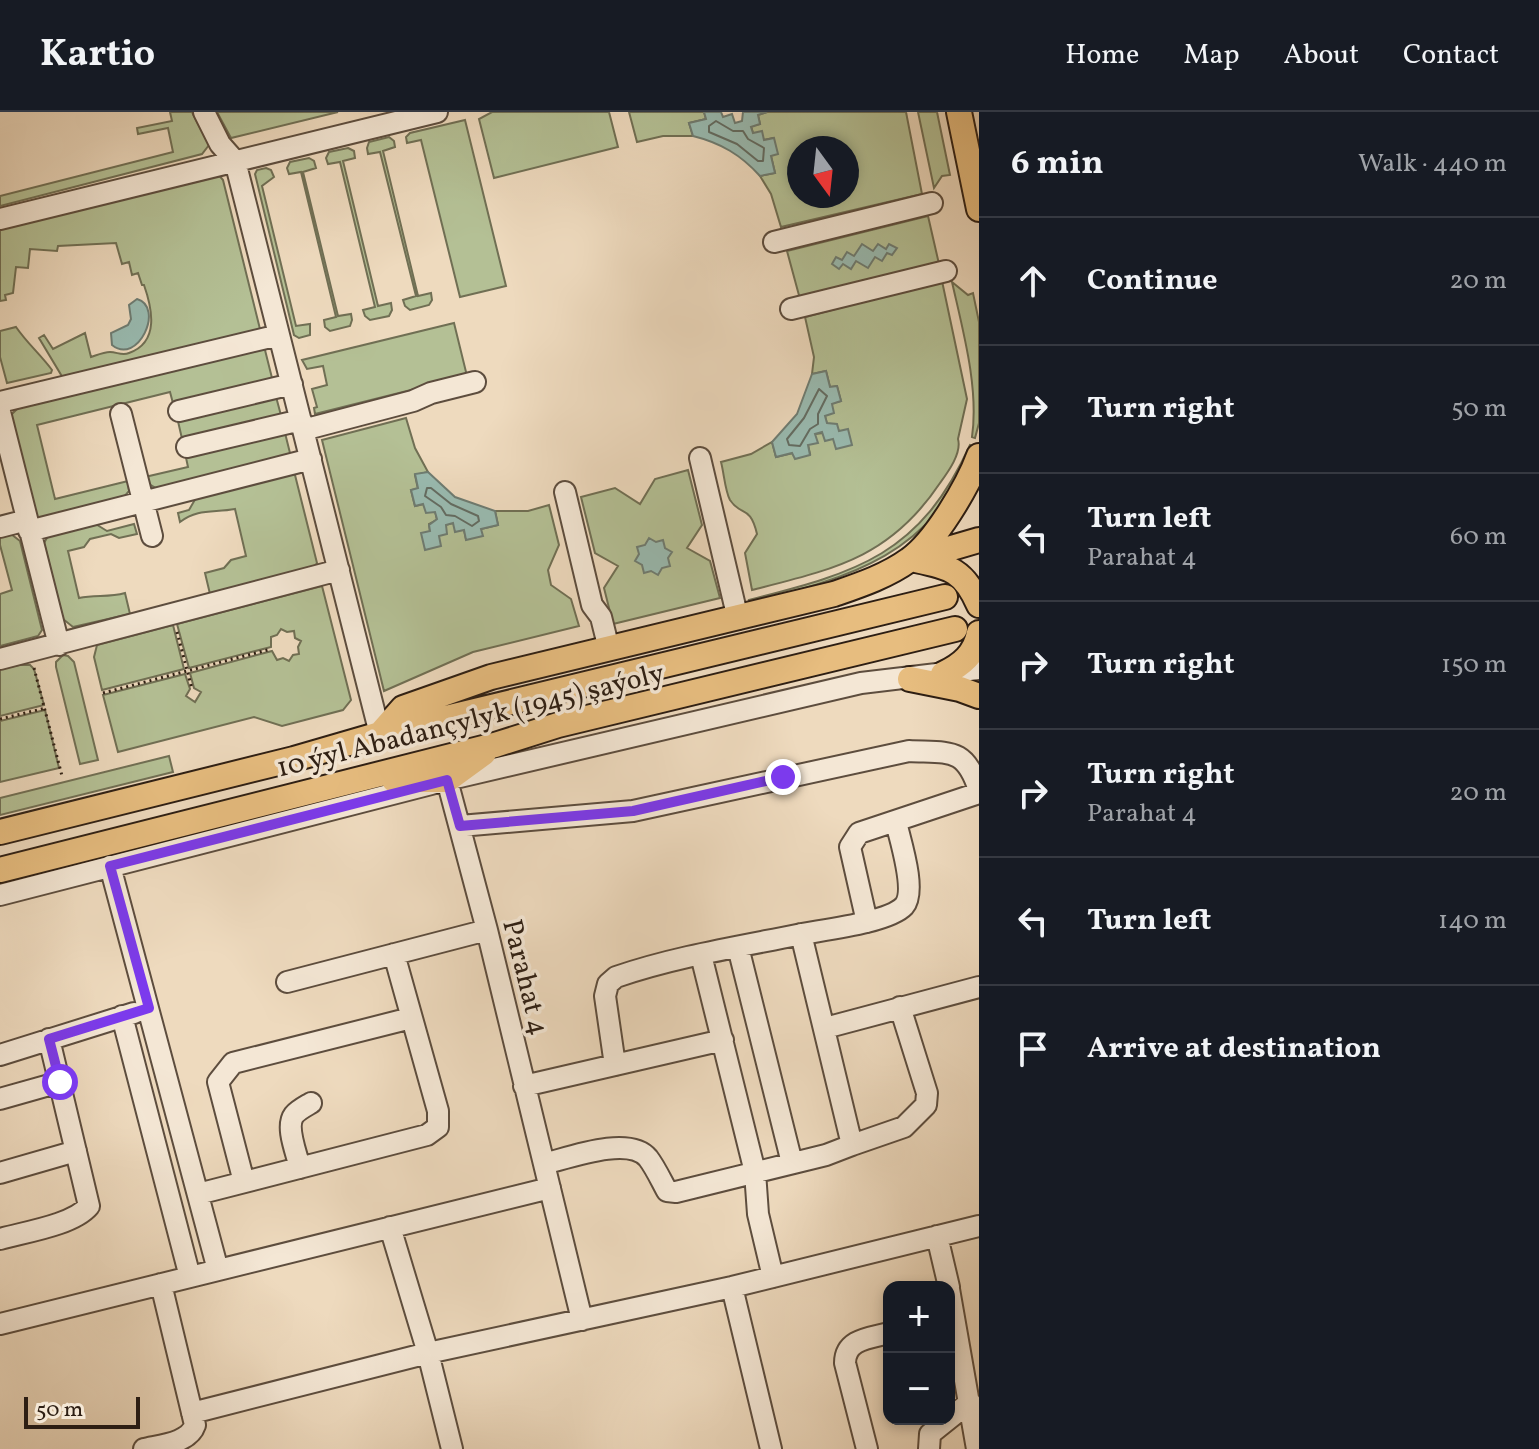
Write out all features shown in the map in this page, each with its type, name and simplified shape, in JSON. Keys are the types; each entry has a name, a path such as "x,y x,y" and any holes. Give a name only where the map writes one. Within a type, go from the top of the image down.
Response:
{"main road":[{"path":"959,112 979,209"},
{"path":"911,559 953,509 979,456"},
{"path":"380,734 403,708 491,677 834,594 867,582 911,559 979,540"},
{"path":"911,559 950,568 966,582 979,605"},
{"name":"10 ýyl Abadançylyk (1945) şaýoly","path":"0,832 294,759 380,734 945,597"},
{"path":"943,674 961,665 977,645 967,631"},
{"name":"10 ýyl Abadançylyk (1945) şaýoly","path":"0,870 495,745 558,725 967,631"},
{"path":"910,679 979,696"},
{"path":"355,780 447,780 495,745"}],"street":[{"path":"204,112 220,144 235,161 380,734"},
{"path":"0,219 427,113"},
{"path":"774,242 932,203"},
{"path":"791,309 946,271"},
{"path":"0,402 279,335"},
{"path":"187,447 413,401 475,382"},
{"path":"179,411 292,384"},
{"path":"0,412 59,645"},
{"path":"121,414 152,536"},
{"path":"700,458 738,619"},
{"path":"0,527 28,526 144,502 311,459"},
{"path":"565,492 592,605 601,617 609,649"},
{"path":"0,659 339,570"},
{"path":"0,895 447,780 861,683 979,669"},
{"path":"460,826 633,811 909,751 955,754 972,768 979,792 859,833 851,841 867,922"},
{"name":"Parahat 4","path":"447,780 487,930 582,1320"},
{"path":"615,1065 605,996 608,984 616,977 701,955 867,922 897,911 908,898 909,882 896,822"},
{"path":"110,866 218,1270"},
{"path":"287,982 487,930"},
{"path":"801,934 852,1145"},
{"path":"738,947 792,1163"},
{"path":"198,1194 427,1135 438,1127 438,1111 394,954"},
{"path":"701,955 755,1172 758,1214 773,1277"},
{"path":"825,1028 979,987"},
{"path":"544,1164 631,1147 648,1158 667,1191 676,1192 694,1190 792,1163 904,1127 926,1105 927,1093 900,1007"},
{"path":"0,1055 149,1008"},
{"path":"122,1016 190,1277"},
{"path":"244,1182 218,1082 233,1063 411,1018"},
{"path":"0,1239 82,1214 89,1206 49,1039"},
{"path":"524,1086 723,1040"},
{"path":"0,1099 60,1082"},
{"path":"300,1168 292,1122 294,1115 311,1103"},
{"path":"0,1173 76,1151"},
{"path":"0,1324 550,1188"},
{"path":"192,1413 428,1353 732,1287 979,1226"},
{"path":"390,1227 428,1353 452,1449"},
{"path":"937,1236 947,1281"},
{"path":"144,1449 190,1435 195,1425 161,1284"},
{"path":"732,1287 771,1449"},
{"path":"955,1332 977,1449"},
{"path":"867,1449 845,1353 848,1347 864,1339 883,1334"},
{"path":"929,1449 930,1434 970,1402"}],"path":[{"path":"175,624 192,689"},
{"path":"103,693 271,649"},
{"path":"30,664 37,674 62,776"},
{"path":"0,719 46,708"}],"green space":[{"path":"170,112 192,112 209,145 202,154 0,206 0,196 173,152 168,128 138,134 137,128 172,121"},
{"path":"217,112 338,112 231,138"},
{"path":"492,112 609,112 618,147 494,178 479,119"},
{"path":"629,112 704,112 706,119 689,123 693,136 663,136 637,142"},
{"path":"767,112 906,112 922,194 781,227 771,194 760,176 775,173 771,156 773,138 764,140 753,133 751,126 760,124 758,115"},
{"path":"918,112 937,112 950,175 942,176 934,188"},
{"path":"465,120 506,286 460,297 421,140 407,143 406,137 410,133"},
{"path":"389,137 395,147 383,151 418,296 431,293 432,300 429,305 410,310 403,300 416,296 380,152 368,154 367,148 369,142"},
{"path":"348,148 354,151 355,158 343,161 378,306 391,303 392,310 389,316 370,320 363,310 375,307 340,162 328,164 326,158 329,152"},
{"path":"309,158 316,168 303,172 338,316 351,314 352,320 350,326 330,331 325,327 324,320 336,317 301,172 289,174 287,168 290,162"},
{"path":"257,170 271,170 274,177 262,186 296,326 310,324 310,335 299,338 294,335 255,174"},
{"path":"218,174 223,180 260,329 63,378 39,338 44,335 53,349 85,333 91,357 108,352 124,354 139,348 146,341 151,324 144,285 138,273 132,275 129,262 122,264 116,243 58,246 57,251 30,249 28,268 16,267 13,293 5,295 6,300 0,301 0,229"},
{"path":"928,216 939,264 800,299 787,251"},
{"path":"942,281 967,399 958,450 950,468 921,508 880,544 834,567 752,590 745,553 757,534 751,518 730,500 721,462 751,454 772,442 776,457 793,453 810,454 808,445 815,434 839,431 827,424 825,416 832,403 841,401 837,386 830,387 826,371 812,374 814,357 805,317"},
{"path":"952,282 968,295 973,293 979,322 979,423 975,438 972,437 974,418 969,360"},
{"path":"454,323 467,376 315,414 314,408 317,407 312,389 327,385 323,366 307,369 302,360"},
{"path":"16,327 52,370 51,373 7,383 0,357 0,331"},
{"path":"264,346 273,382 174,407 170,392 37,425 55,499 128,481 129,491 124,497 41,519 35,515 11,421 11,415 18,408"},
{"path":"275,393 282,419 183,443 177,417"},
{"path":"406,418 415,448 428,472 415,475 418,489 411,490 415,506 424,504 435,511 437,520 429,524 430,531 439,536 445,525 453,523 464,530 466,539 481,529 498,525 495,511 528,511 549,505 559,545 548,570 551,585 571,599 579,626 473,652 384,691 322,440"},
{"path":"284,429 291,457 156,488 145,477 188,467 185,453"},
{"path":"970,445 973,446 957,483 936,513 912,537 885,556 854,571 750,603 749,600 854,568 882,553 907,535 930,512 951,482"},
{"path":"688,470 702,525 687,548 710,561 720,598 613,624 604,588 618,566 595,553 581,497 615,488 640,504 655,479"},
{"path":"294,471 317,563 315,566 210,594 205,573 224,568 231,560 246,556 235,509 200,513 180,522 178,513 189,510 197,496"},
{"path":"94,523 107,531 134,524 137,534 119,538 111,534 90,539 84,547 68,551 79,598 125,593 130,614 73,627 63,619 44,543 48,536"},
{"path":"11,534 20,541 42,630 38,636 0,646 0,594 12,590 0,535"},
{"path":"322,586 351,700 343,710 282,726 254,717 118,752 103,695 185,674 190,689 186,696 195,702 201,692 194,688 190,673 272,651 277,660 283,658 289,661 293,655 299,654 301,641 295,638 294,631 281,629 271,637 271,647 189,668 177,624"},
{"path":"173,625 184,669 102,690 94,657 97,645"},
{"path":"63,655 74,662 98,760 80,764 56,667 56,662"},
{"path":"30,665 34,669 44,705 0,716 0,669"},
{"path":"45,710 59,768 0,782 0,721"},
{"path":"169,756 173,772 0,815 0,798"}],"water":[{"path":"704,112 721,112 723,117 732,114 735,123 742,121 743,112 767,112 758,115 760,124 751,127 753,133 762,131 764,140 774,138 778,154 771,156 775,173 760,176 730,151 693,136 689,123 706,119"},
{"path":"862,244 873,251 878,244 886,249 889,244 897,248 892,255 887,253 882,261 875,257 868,268 856,261 851,269 843,264 839,269 832,264 836,257 842,260 847,252 854,256"},
{"path":"137,299 145,304 149,313 145,333 131,348 112,345 111,333 128,325 131,319 129,305"},
{"path":"826,371 830,387 837,386 841,401 832,404 834,413 825,416 827,423 837,424 839,431 848,429 852,445 836,449 833,439 825,441 822,432 815,434 818,443 808,445 810,455 795,459 792,453 776,457 772,442 797,414 812,374"},
{"path":"428,472 455,497 495,511 498,525 481,529 483,536 466,540 464,530 455,532 453,523 446,525 447,534 439,536 441,546 425,550 421,533 430,531 429,525 437,519 435,512 426,513 423,504 415,506 411,490 418,488 415,474"},
{"path":"649,538 656,542 663,540 665,548 672,552 668,558 670,566 662,568 658,575 651,571 644,573 642,565 635,561 639,554 637,547 645,545"}],"route":[{"path":"60,1082 49,1039 149,1008 110,866 447,780 460,826 633,811 783,777"}]}
